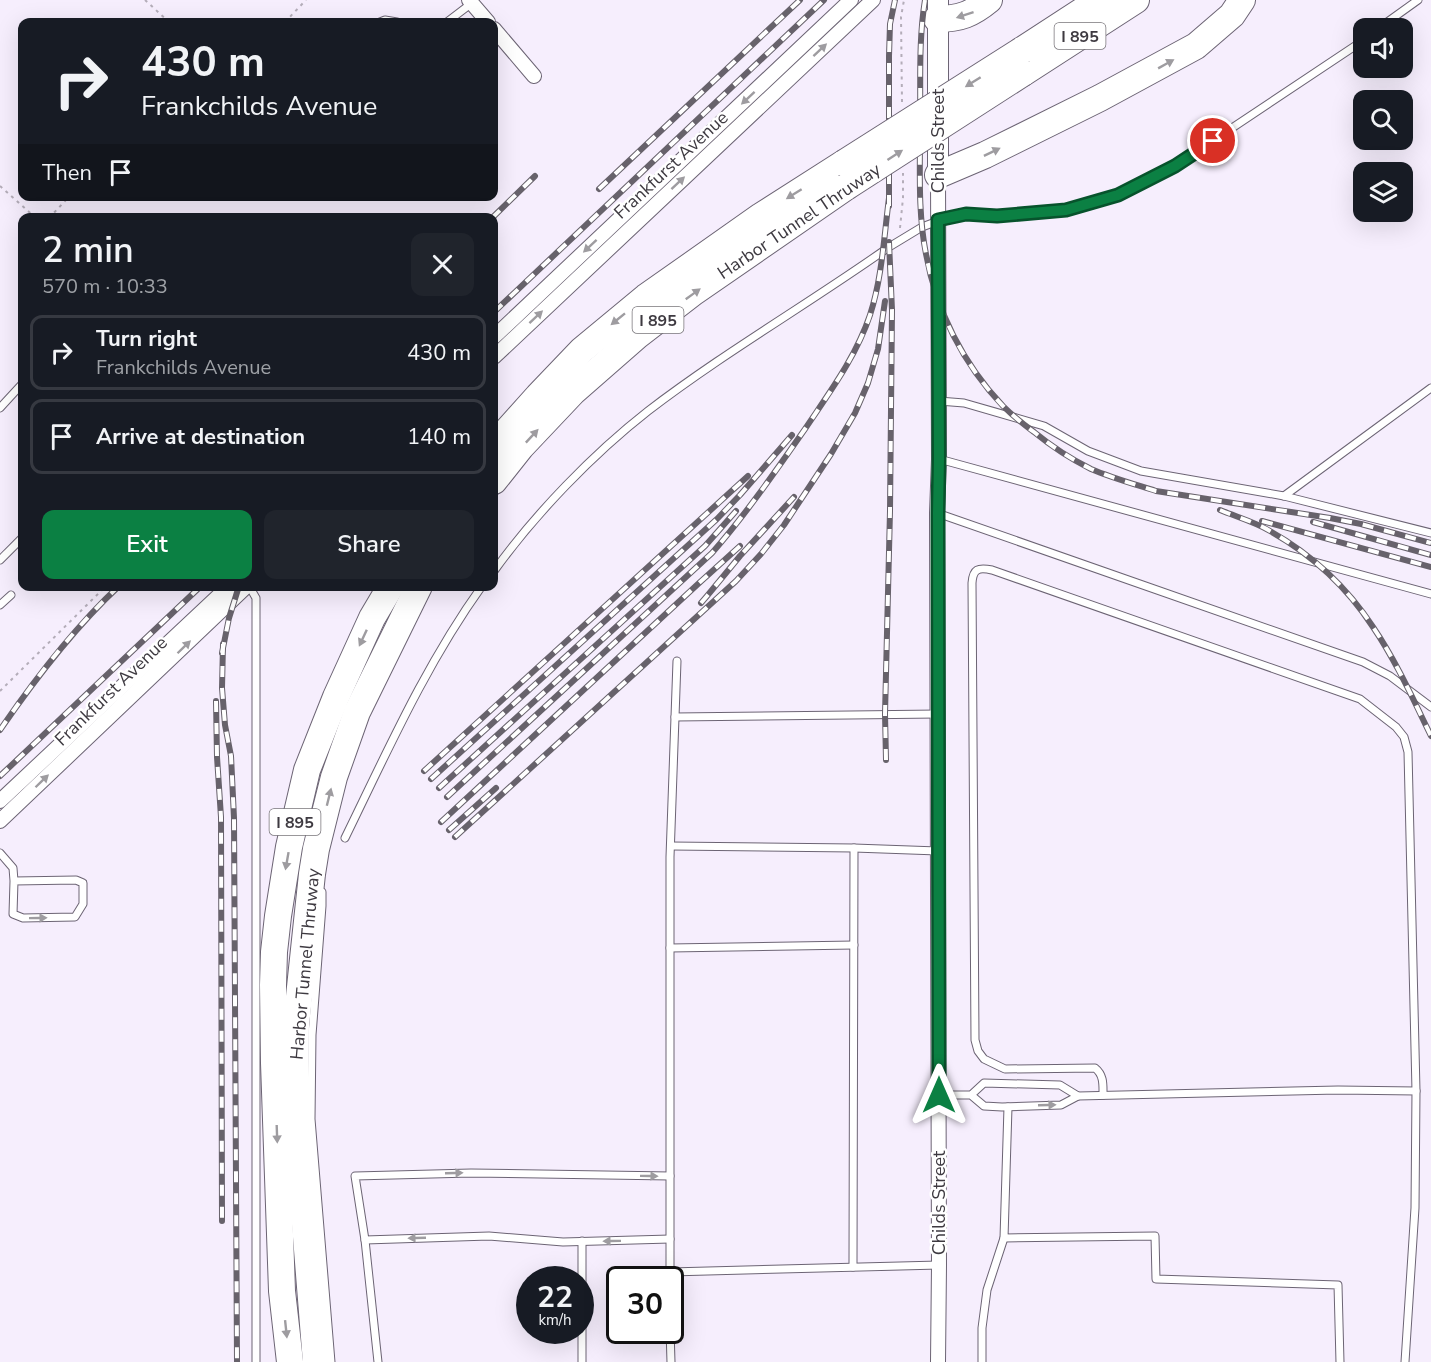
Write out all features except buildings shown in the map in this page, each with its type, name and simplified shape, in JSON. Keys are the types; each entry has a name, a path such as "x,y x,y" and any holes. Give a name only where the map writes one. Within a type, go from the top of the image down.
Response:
{"highway":[{"path":"938,10 953,19 975,12 988,0"},
{"name":"Harbor Tunnel Thruway","path":"1023,62 1100,0"},
{"name":"Harbor Tunnel Thruway","path":"498,476 521,447 573,392 637,336 714,279 845,175 1023,62 1136,0"},
{"path":"938,176 1153,71 1196,46 1232,15 1242,0"},
{"name":"Harbor Tunnel Thruway","path":"498,440 582,350 646,297 761,216 845,175"},
{"name":"Harbor Tunnel Thruway","path":"316,1362 298,1139 284,1076 273,996 274,952 297,809 308,770 336,698 372,618 388,591"},
{"name":"Harbor Tunnel Thruway","path":"290,1362 282,1291 284,1076 296,1025 312,874 333,834 334,777 357,712 416,591"}],"main road":[{"name":"Childs Street","path":"938,10 938,176"}],"street":[{"name":"Frankfurst Avenue","path":"498,333 851,0"},
{"name":"Frankfurst Avenue","path":"498,353 873,0"},
{"path":"470,2 484,18"},
{"path":"498,34 534,76"},
{"name":"Childs Street","path":"938,176 938,1362"},
{"name":"Frankfurst Avenue","path":"0,801 224,591"},
{"name":"Frankfurst Avenue","path":"0,821 243,591"}],"lane":[{"path":"1393,18 1418,0"},
{"path":"452,18 470,2"},
{"path":"498,566 533,521 571,481 646,413 688,382 889,247 938,220 966,214 997,216 1066,210 1118,195 1175,166 1353,47"},
{"path":"0,408 18,388"},
{"path":"1284,496 1431,388"},
{"path":"939,401 964,403 1044,426 1088,451 1141,471 1284,496 1431,533"},
{"path":"939,459 1431,594"},
{"path":"938,513 1363,662 1389,676 1431,707"},
{"path":"0,560 18,542"},
{"path":"1103,1095 1102,1078 1095,1068 1005,1069 984,1059 978,1051 975,1040 972,583 973,574 983,568 1360,699 1396,727 1404,737 1408,752 1416,1091 1414,1208 1405,1362"},
{"path":"251,591 256,598 284,1076 256,1362"},
{"path":"321,862 333,834 407,711 439,651 479,591"},
{"path":"0,605 10,596"},
{"path":"670,1266 671,846 677,661"},
{"path":"675,717 938,714"},
{"path":"671,846 938,851"},
{"path":"853,1267 854,849"},
{"path":"0,853 13,867 13,914 22,918 75,917 83,904 83,882 76,880 14,881"},
{"path":"284,1076 312,1035 322,884"},
{"path":"670,948 854,945"},
{"path":"284,1076 311,1119 332,1362"},
{"path":"971,1095 984,1083 1060,1085 1078,1096"},
{"path":"939,1095 971,1095 984,1106 1008,1107 1061,1105 1078,1096 1103,1095 1338,1090 1416,1091"},
{"path":"982,1362 982,1328 987,1290 1004,1238 1008,1107"},
{"path":"378,1362 365,1240 355,1176 471,1173 670,1176"},
{"path":"365,1240 489,1236 563,1242 670,1239"},
{"path":"1004,1238 1155,1236 1156,1279 1338,1285 1340,1362"},
{"path":"582,1241 582,1266"},
{"path":"684,1275 939,1265"},
{"path":"582,1344 582,1362"},
{"path":"670,1344 671,1362"}],"path":[{"path":"145,0 165,18"},
{"path":"289,18 306,0"},
{"path":"0,186 30,213"},
{"path":"54,213 65,201"},
{"path":"0,691 101,591"}],"railway":[{"path":"599,189 800,0"},
{"path":"498,308 824,0"},
{"path":"889,206 889,56 890,24 895,0"},
{"path":"925,0 921,49 920,177 926,254 937,295 953,335 975,372 1003,406 1069,457 1091,469 1123,481 1156,491 1361,524 1431,543"},
{"path":"497,213 535,176"},
{"path":"447,797 712,553 760,493 850,360 864,330 877,287 889,198"},
{"path":"886,760 892,310 889,242"},
{"path":"455,837 736,581 761,554 784,525 855,413 868,383 878,349 885,301"},
{"path":"431,779 717,519 792,435"},
{"path":"424,771 748,476"},
{"path":"701,603 794,497"},
{"path":"1220,510 1258,525 1285,540 1314,561 1340,585 1363,612 1381,640 1404,680 1431,736"},
{"path":"439,788 705,546 736,511"},
{"path":"1262,521 1431,567"},
{"path":"1313,522 1431,555"},
{"path":"441,822 740,546"},
{"path":"0,730 55,655 114,591"},
{"path":"0,776 196,591"},
{"path":"222,653 237,591"},
{"path":"223,644 222,688 225,725 231,756 234,818 237,1362"},
{"path":"216,701 221,817 222,1221"},
{"path":"449,830 496,788"}],"route":[{"path":"939,1095 938,220 966,214 997,216 1066,210 1118,195 1175,166 1213,141"}]}
